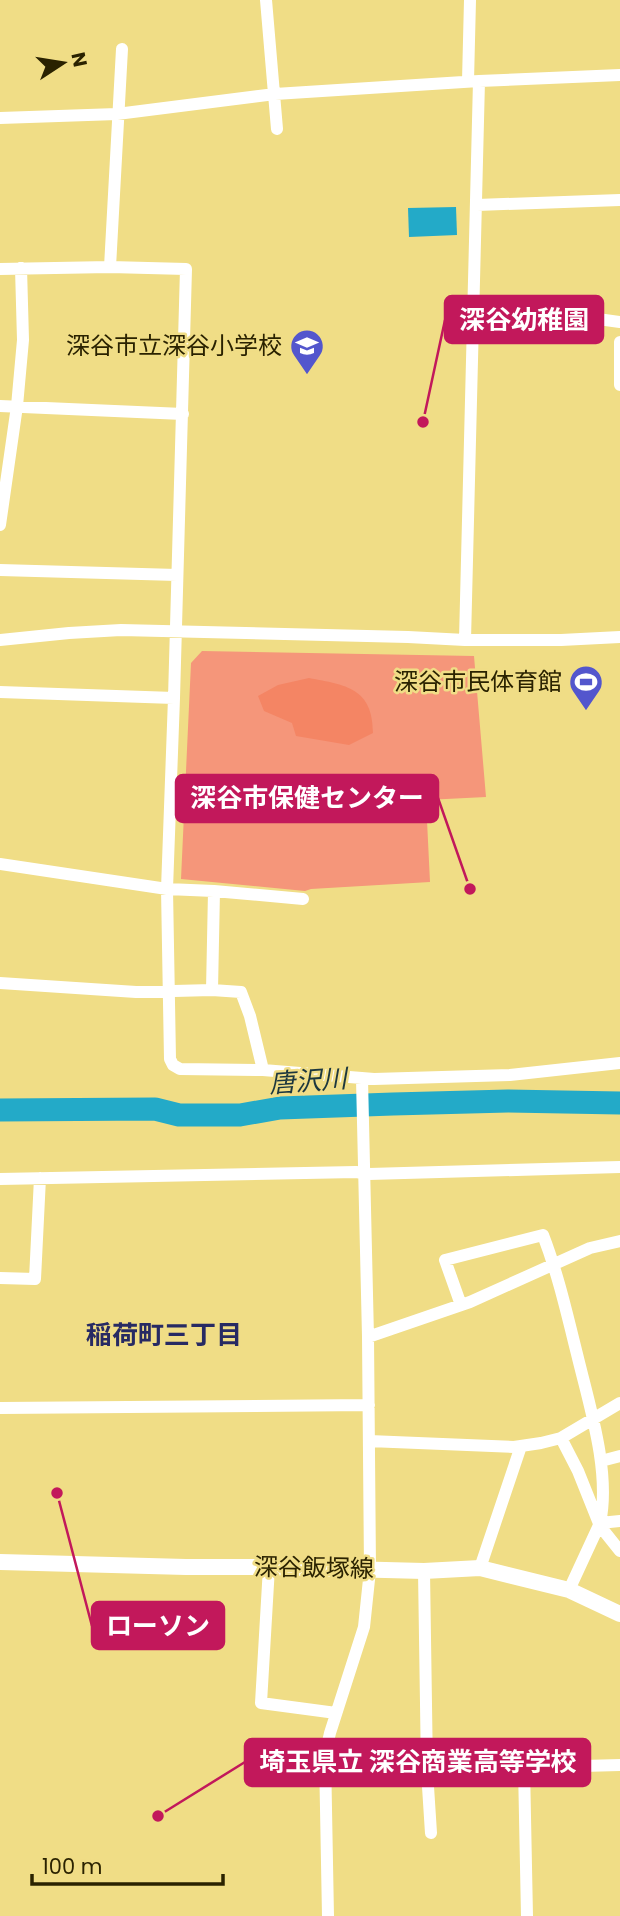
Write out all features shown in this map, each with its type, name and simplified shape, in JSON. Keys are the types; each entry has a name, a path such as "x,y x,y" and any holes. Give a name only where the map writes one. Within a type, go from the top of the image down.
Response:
{"main road":[{"name":"深谷飯塚線","path":"0,1562 424,1571 480,1568 569,1590 620,1614"}],"street":[{"path":"267,0 277,129"},
{"path":"465,640 477,205 470,0"},
{"path":"110,267 121,49"},
{"path":"0,118 117,114 275,94 620,75"},
{"path":"477,205 620,200"},
{"path":"0,525 17,406 23,340 21,268"},
{"path":"0,269 186,269 167,889 170,1059 173,1065 180,1069 263,1070 362,1081 510,1075 620,1063"},
{"path":"474,302 620,322"},
{"path":"620,342 620,385"},
{"path":"0,406 183,414"},
{"path":"0,570 177,575"},
{"path":"0,640 121,630 465,640 620,637"},
{"path":"0,692 174,698"},
{"path":"0,864 167,889 303,899"},
{"path":"212,990 214,891"},
{"path":"0,983 136,992 241,992 250,1016 263,1070"},
{"path":"328,1916 325,1773 327,1744 364,1627 370,1570 362,1081"},
{"path":"0,1179 620,1167"},
{"path":"0,1278 35,1279 40,1178"},
{"path":"461,1304 445,1260 543,1235 554,1264 593,1418 601,1461 603,1513 600,1525 569,1590"},
{"path":"368,1336 461,1304 590,1248 620,1241"},
{"path":"369,1441 521,1446 541,1443 561,1438 620,1403"},
{"path":"0,1408 369,1405"},
{"path":"561,1438 600,1525 620,1551"},
{"path":"480,1568 521,1446"},
{"path":"601,1461 620,1456"},
{"path":"600,1525 620,1521"},
{"path":"269,1566 261,1703 336,1713"},
{"path":"424,1571 427,1771 431,1833"},
{"path":"325,1773 620,1765"},
{"path":"524,1767 527,1916"}],"shaded area":[{"path":"202,651 474,656 486,797 426,800 430,882 305,891 181,879 191,663"},
{"path":"309,678 335,683 355,691 368,706 373,733 349,745 296,736 292,723 264,711 258,696 278,685"}],"water":[{"path":"456,207 457,235 409,237 408,208"}],"waterway":[{"name":"唐沢川","path":"0,1110 155,1109 179,1115 240,1115 280,1108 393,1104 508,1101 620,1103"}],"place":[{"name":"深谷市立深谷小学校","path":"307,376"},
{"name":"深谷幼稚園","path":"423,422"},
{"name":"深谷市民体育館","path":"586,712"},
{"name":"深谷市保健センター","path":"470,889"},
{"name":"ローソン","path":"57,1493"},
{"name":"埼玉県立 深谷商業高等学校","path":"158,1816"}],"district":[{"name":"稲荷町三丁目","path":"164,1335"}]}
